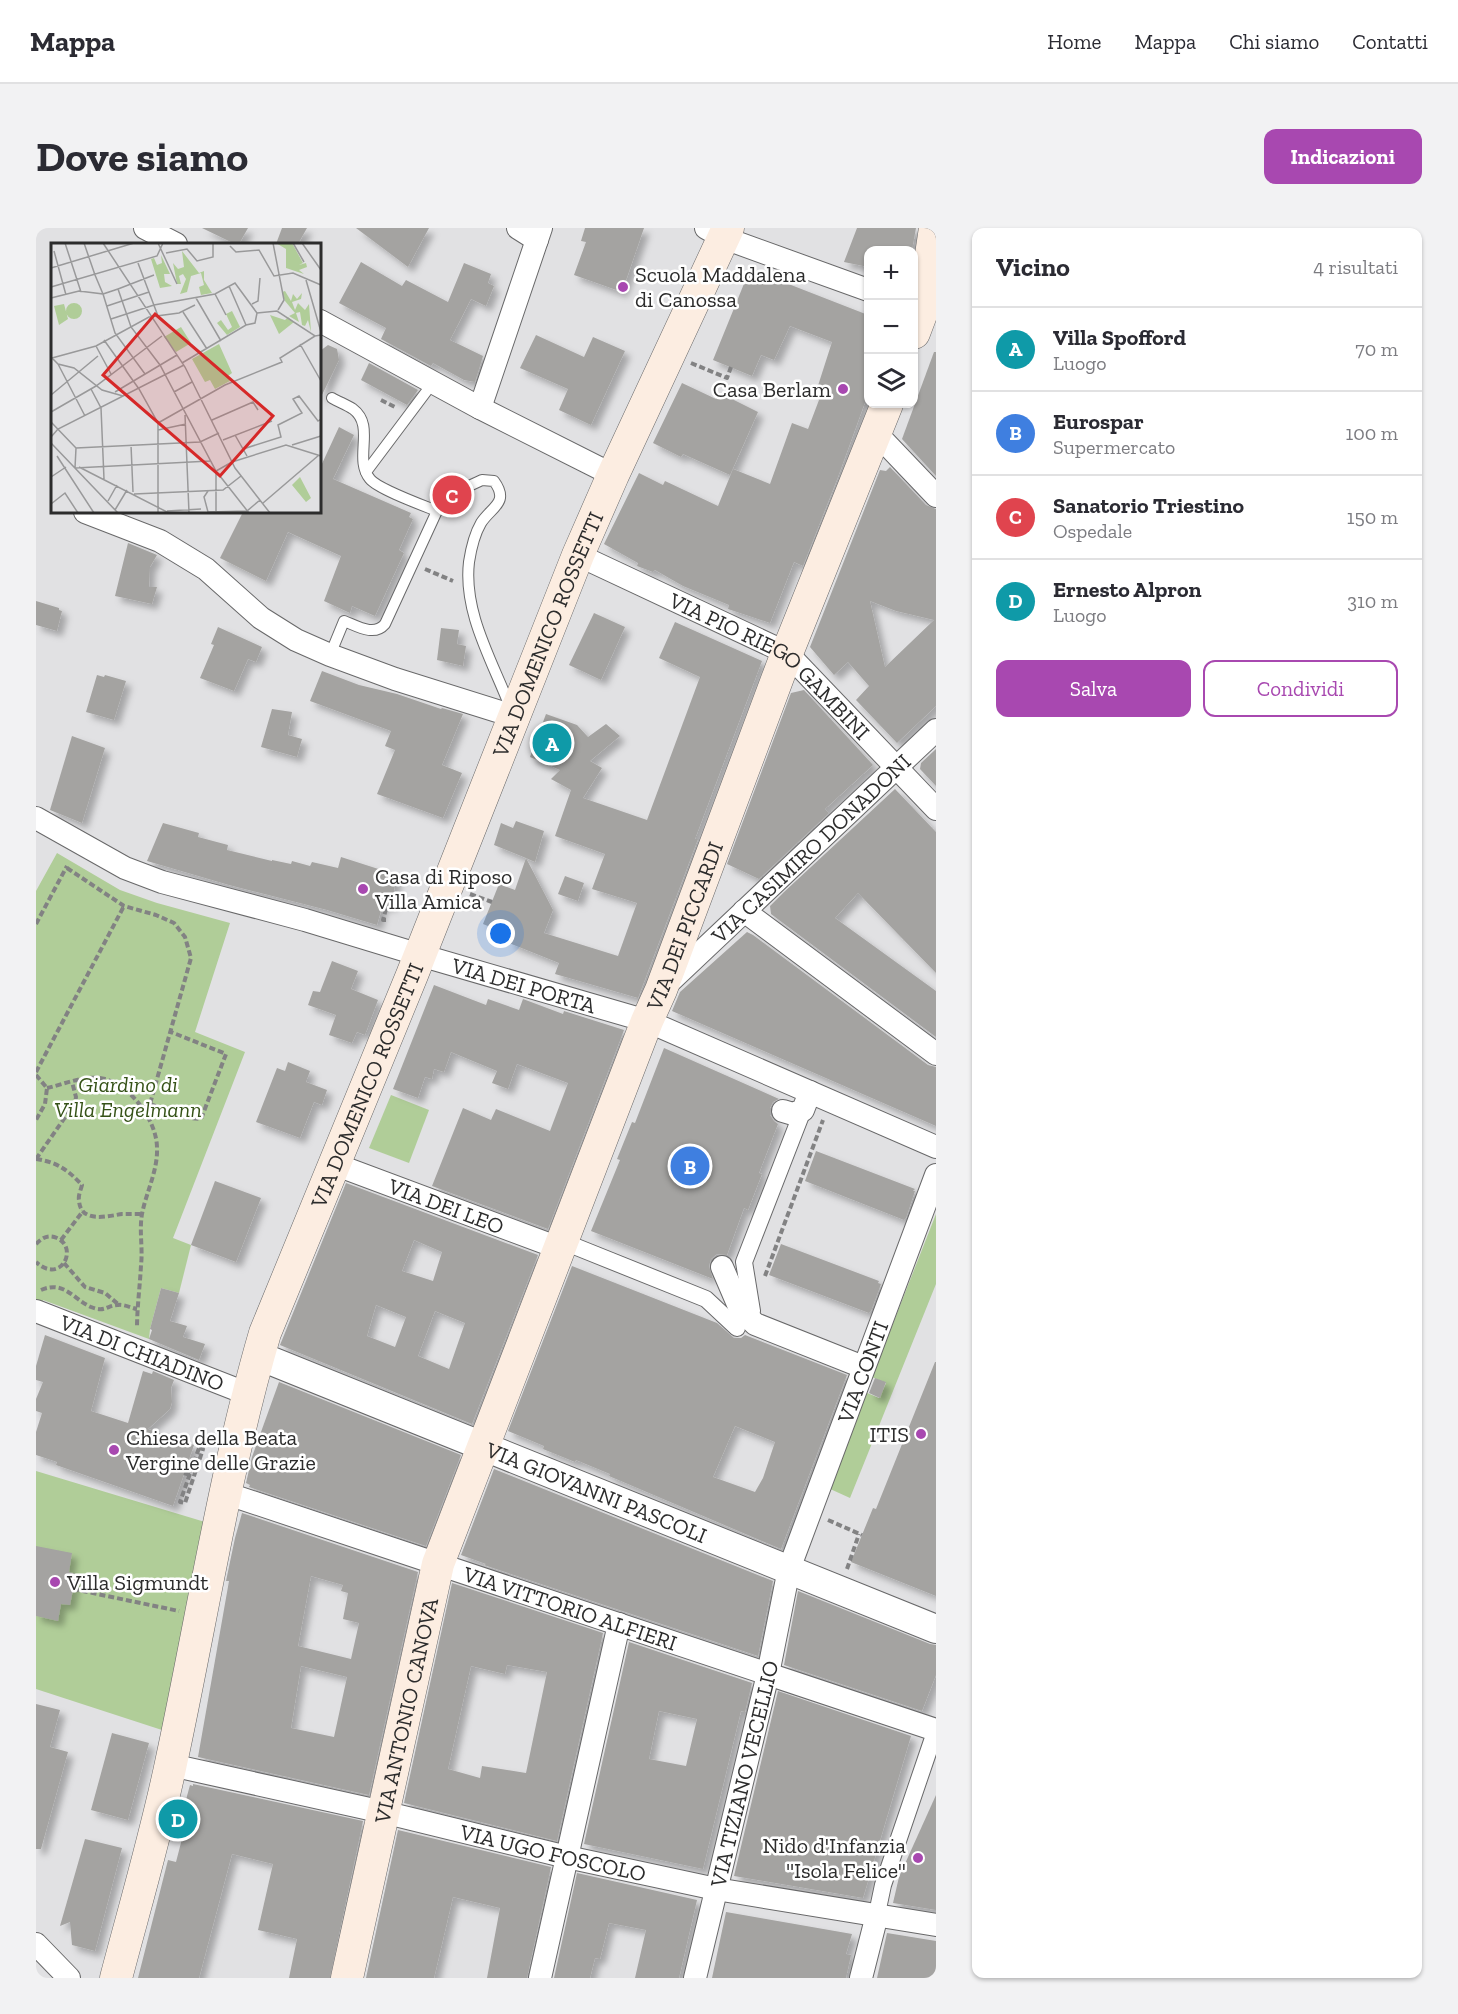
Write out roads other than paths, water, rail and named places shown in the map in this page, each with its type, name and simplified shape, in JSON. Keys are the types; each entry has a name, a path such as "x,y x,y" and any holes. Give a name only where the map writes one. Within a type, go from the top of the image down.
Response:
{"main road":[{"path":"921,313 935,228"},
{"name":"VIA DOMENICO ROSSETTI","path":"116,1978 171,1765 225,1493 265,1333 420,955 578,555 719,231"},
{"name":"VIA DEI PICCARDI","path":"483,1446 566,1247 647,1021 661,990 787,653 885,408"},
{"name":"VIA ANTONIO CANOVA","path":"347,1978 438,1564 483,1446"}],"street":[{"path":"145,228 174,243"},
{"path":"719,231 864,288"},
{"path":"480,408 532,232"},
{"path":"321,322 480,408 613,475"},
{"path":"876,433 936,496"},
{"path":"88,513 160,541 206,568 261,618 296,640 395,679 513,716"},
{"name":"VIA PIO RIEGO GAMBINI","path":"578,555 787,653 936,809"},
{"name":"VIA CASIMIRO DONADONI","path":"661,990 936,730"},
{"name":"VIA DEI PORTA","path":"36,818 124,868 162,882 305,920 647,1021 799,1104 936,1147"},
{"path":"744,911 936,1054"},
{"path":"752,1311 744,1262 799,1104"},
{"name":"VIA DEI LEO","path":"334,1164 706,1299 737,1328"},
{"name":"VIA CONTI","path":"789,1569 936,1175"},
{"path":"722,1267 740,1308 754,1324 863,1367"},
{"name":"VIA DI CHIADINO","path":"36,1311 248,1394"},
{"name":"VIA GIOVANNI PASCOLI","path":"259,1356 936,1629"},
{"name":"VIA VITTORIO ALFIERI","path":"225,1493 768,1674 928,1731"},
{"name":"VIA TIZIANO VECELLIO","path":"695,1978 768,1674 789,1569"},
{"path":"540,1978 619,1624"},
{"path":"861,1978 883,1885 928,1731"},
{"name":"VIA UGO FOSCOLO","path":"171,1765 383,1812 567,1857 716,1889 878,1909 936,1925"},
{"path":"36,1944 69,1978"}],"lane":[{"path":"366,472 432,381"},
{"path":"332,398 353,409 363,423 366,472 369,478 377,485 436,511"},
{"path":"330,655 344,621 372,631 382,627 436,511 469,486 482,480 494,481 500,490 500,501 482,521 472,544 468,588 470,601 487,651 513,716"}],"place":[{"name":"Scuola Maddalena di Canossa","path":"623,287"},
{"name":"Casa Berlam","path":"843,389"},
{"name":"Sanatorio Triestino","path":"452,495"},
{"name":"Villa Spofford","path":"552,743"},
{"name":"Casa di Riposo Villa Amica","path":"363,889"},
{"name":"Eurospar","path":"690,1166"},
{"name":"ITIS","path":"921,1434"},
{"name":"Chiesa della Beata Vergine delle Grazie","path":"114,1450"},
{"name":"Villa Sigmundt","path":"55,1582"},
{"name":"Ernesto Alpron","path":"178,1819"},
{"name":"Nido d'Infanzia \"Isola Felice\"","path":"918,1858"}],"park label":[{"name":"Giardino di Villa Engelmann","path":"128,1096"}]}
